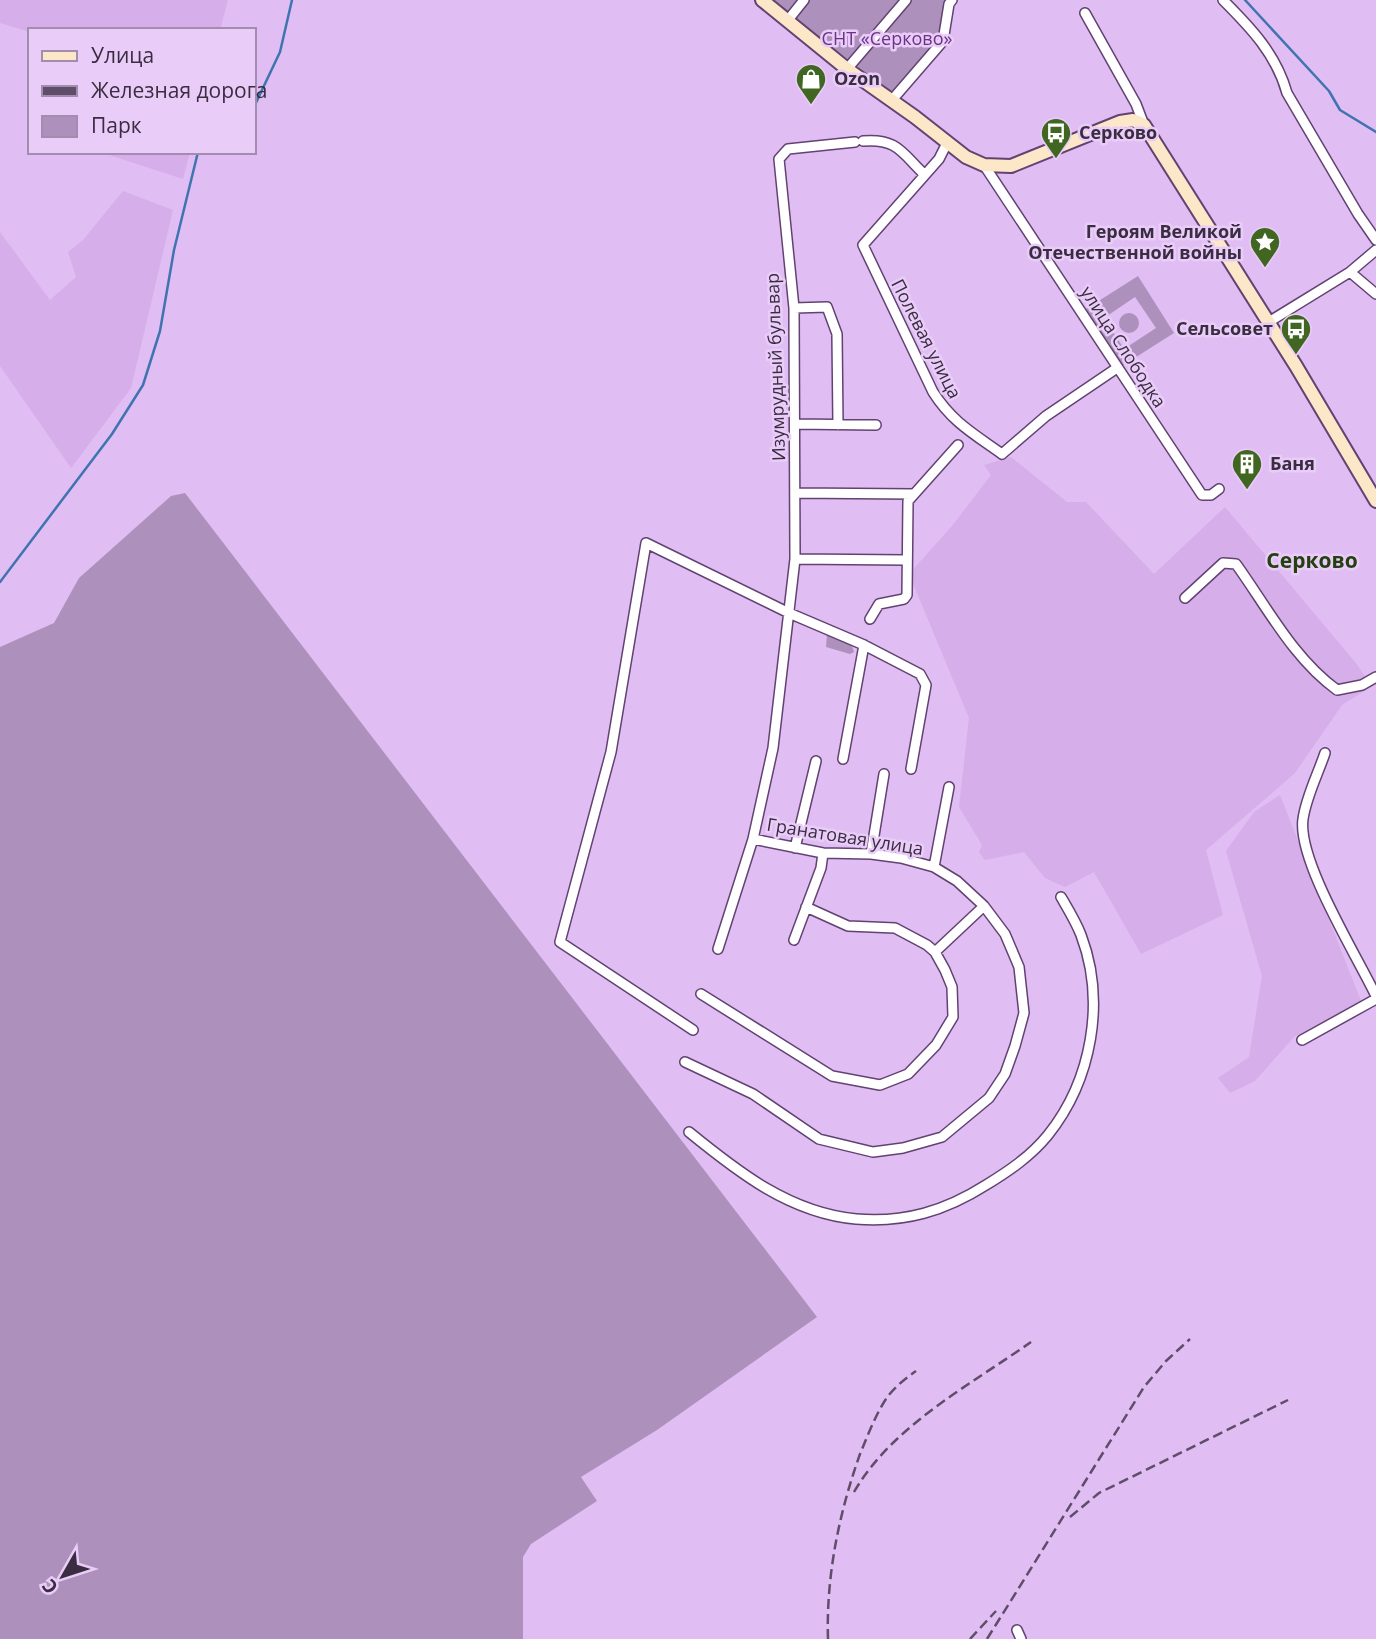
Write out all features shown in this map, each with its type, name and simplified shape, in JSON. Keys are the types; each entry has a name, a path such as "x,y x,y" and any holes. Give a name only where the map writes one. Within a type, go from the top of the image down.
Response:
{"main road":[{"path":"762,0 947,143 966,157 984,165 1011,166 1121,122 1133,120 1144,125 1376,501"}],"street":[{"path":"788,20 804,0"},
{"path":"848,69 906,0"},
{"path":"892,100 943,41 952,0"},
{"path":"1223,0 1264,43 1282,74 1287,93 1376,240"},
{"path":"1085,13 1136,104 1144,125"},
{"name":"Изумрудный бульвар","path":"718,949 752,839 773,748 795,559 794,308 779,159 788,149 881,139 891,143 924,174"},
{"name":"Полевая улица","path":"947,143 939,159 863,245 933,392 952,418 1002,454 1046,416 1117,368"},
{"name":"улица Слободка","path":"984,165 1202,495 1211,495 1219,489"},
{"path":"1267,323 1350,272 1376,250"},
{"path":"1350,272 1376,294"},
{"path":"794,308 827,307 836,334 838,425"},
{"path":"795,424 876,425"},
{"path":"870,619 881,603 904,599 907,595 908,501 958,445"},
{"path":"795,493 914,494"},
{"path":"693,1030 560,942 611,752 646,543 920,674 926,685 911,769"},
{"path":"795,559 906,560"},
{"path":"1185,598 1223,563 1236,564 1273,620 1316,675 1337,690 1362,685 1376,677"},
{"path":"843,759 864,646"},
{"path":"1302,1040 1376,998 1328,902 1308,856 1303,836 1303,818 1325,753"},
{"path":"795,848 816,761"},
{"path":"871,854 884,774"},
{"path":"934,867 949,786"},
{"name":"Гранатовая улица","path":"685,1062 753,1094 819,1139 873,1152 942,1138 989,1097 1004,1074 1016,1046 1024,1013 1019,967 1005,934 984,906 957,881 934,867 901,858 823,853 752,839"},
{"path":"794,940 821,868 823,853"},
{"path":"690,1132 742,1175 774,1193 811,1210 855,1219 898,1220 944,1209 1017,1166 1048,1136 1071,1100 1089,1050 1094,1018 1092,976 1081,935 1061,897"},
{"path":"935,951 984,906"},
{"path":"701,994 832,1076 880,1086 908,1074 936,1045 953,1017 952,988 935,951 895,928 848,926 806,907"}],"shaded area":[{"path":"0,0 228,0 221,28 28,28 28,31 0,23"},
{"path":"106,154 189,154 183,179"},
{"path":"123,191 173,210 131,388 71,468 0,366 0,232 50,300 76,277 68,252 83,240"},
{"path":"1011,457 1067,502 1086,502 1154,574 1225,507 1372,686 1342,705 1295,773 1206,850 1223,915 1141,954 1094,872 1065,887 1045,878 1024,852 985,860 979,852 982,845 959,807 969,718 909,574 952,526 991,475 984,465"},
{"path":"1280,795 1361,1001 1294,1037 1255,1081 1230,1093 1218,1078 1249,1057 1262,976 1226,851 1254,812"}],"green space":[{"name":"СНТ «Серково»","path":"771,0 945,0 937,42 892,93"},
{"path":"1138,276 1174,333 1122,366 1086,309","holes":["1135,297 1156,328 1124,349 1104,318"]},
{"path":"1129,313 1136,316 1139,323 1136,330 1129,333 1122,330 1119,323 1122,316"},
{"path":"185,493 817,1317 657,1430 581,1477 597,1501 531,1544 523,1557 523,1639 0,1639 0,647 54,623 79,578 171,496"},
{"path":"827,634 852,646 854,652 850,654 826,647"}],"waterway":[{"path":"256,103 280,52 292,0"},
{"path":"1245,0 1329,91 1340,110 1376,132"},
{"path":"0,582 112,434 143,385 160,331 174,250 198,154"}],"railway":[{"path":"987,1639 1144,1387 1166,1361 1190,1339"},
{"path":"854,1492 870,1468 911,1427 934,1408 1031,1342"},
{"path":"828,1639 829,1592 835,1545 860,1454 888,1396 916,1371"},
{"path":"1070,1517 1099,1493 1288,1400"},
{"path":"970,1639 996,1611"}],"place":[{"name":"Ozon","path":"811,106"},
{"name":"Серково","path":"1056,160"},
{"name":"Героям Великой Отечественной войны","path":"1265,269"},
{"name":"Сельсовет","path":"1296,356"},
{"name":"Баня","path":"1247,491"}],"district":[{"name":"Серково","path":"1312,561"}]}
